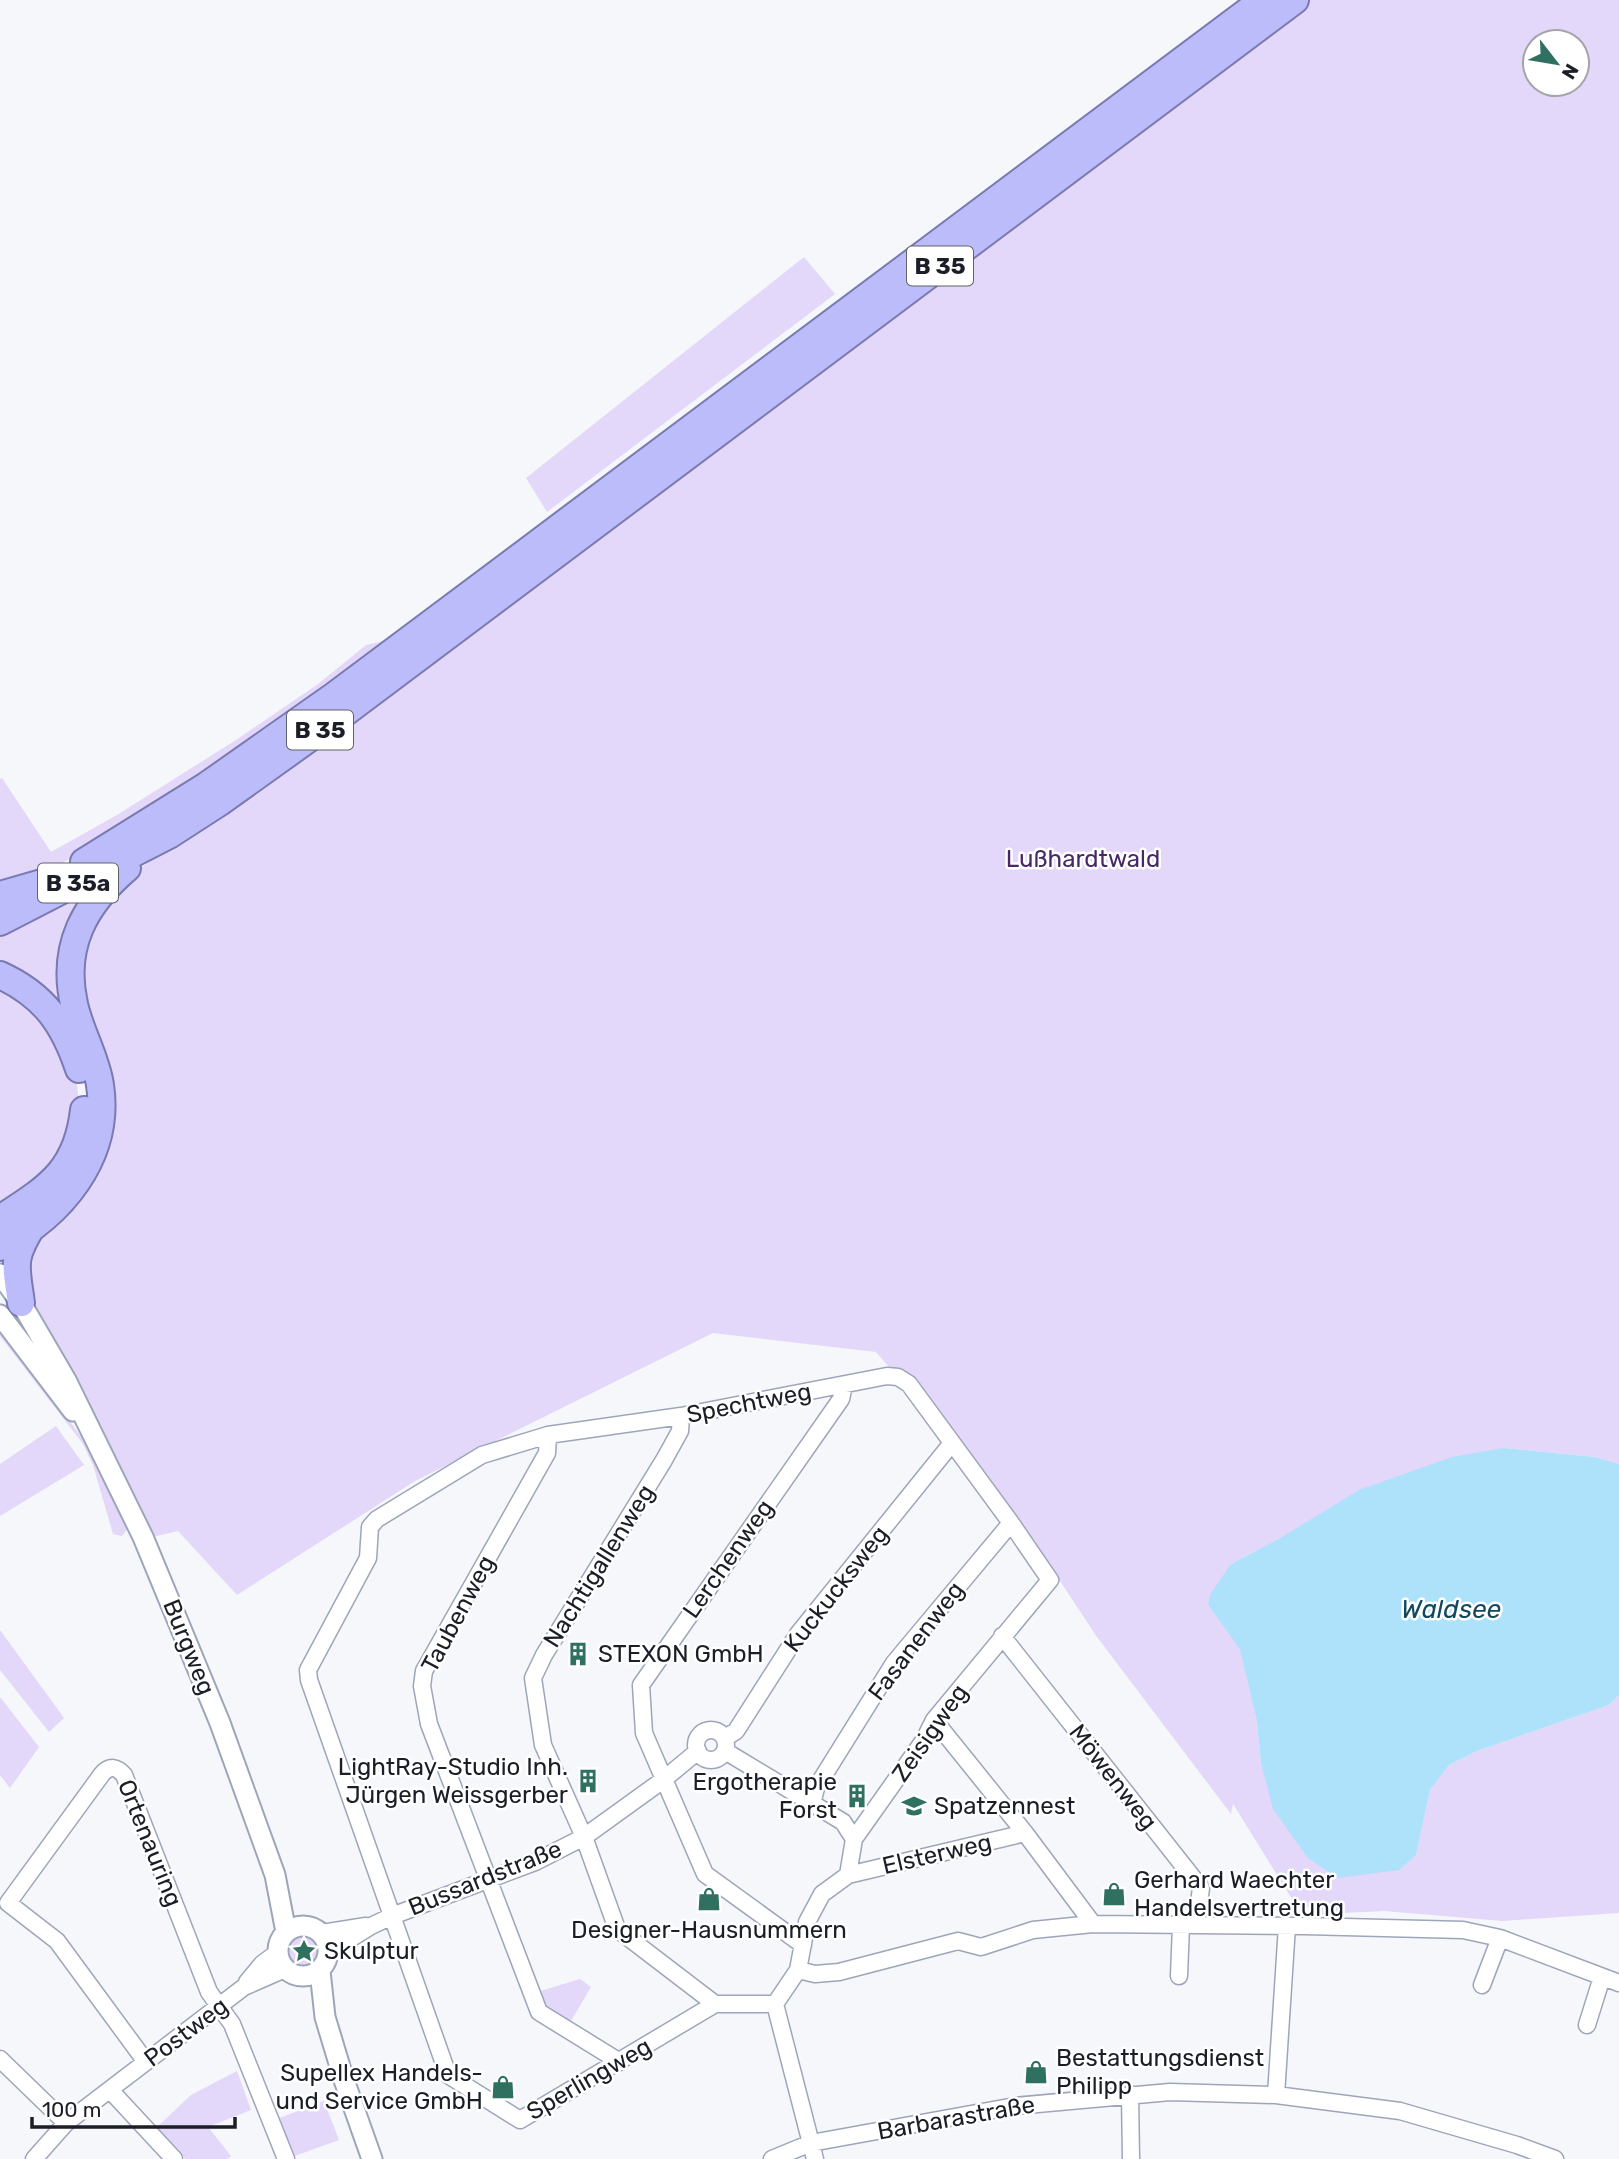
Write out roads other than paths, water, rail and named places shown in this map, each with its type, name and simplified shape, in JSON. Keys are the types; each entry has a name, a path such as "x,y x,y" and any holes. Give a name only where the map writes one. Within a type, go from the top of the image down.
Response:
{"highway":[{"name":"B 35","path":"0,895 56,879 206,786 324,703 1263,0"},
{"name":"B 35","path":"0,1247 55,1208 82,1175 93,1154 100,1128 100,1084 74,1003 71,975 73,950 81,925 105,886 155,843 220,802 343,714 1295,0"},
{"name":"B 35a","path":"0,922 155,843"},
{"name":"B 35a","path":"0,910 56,879"},
{"path":"0,975 27,988 59,1024 72,1049 82,1079 85,1101 82,1126 69,1162 53,1182 0,1219"},
{"name":"B 35","path":"10,1309 20,1247 33,1225"}],"street":[{"name":"Burgweg","path":"0,1274 10,1309 66,1380 143,1537 220,1723 275,1875 286,1932"},
{"name":"Spechtweg","path":"392,1916 309,1680 308,1670 368,1558 370,1527 377,1519 482,1455 548,1435 681,1416 887,1376 898,1377 909,1384 1011,1522 1049,1580"},
{"name":"Lerchenweg","path":"803,1945 705,1874 644,1733 641,1685 841,1399 844,1385"},
{"name":"Nachtigallenweg","path":"681,1416 680,1431 664,1460 544,1654 533,1678 543,1745 584,1836 617,1929 715,2004"},
{"name":"Taubenweg","path":"548,1435 547,1453 424,1671 422,1686 429,1724 538,2011 620,2062"},
{"name":"Kuckucksweg","path":"725,1744 798,1634 952,1443"},
{"name":"Fasanenweg","path":"812,1804 816,1788 894,1662 1011,1522"},
{"name":"Zeisigweg","path":"848,1875 854,1839 924,1740 934,1720 1049,1580"},
{"name":"Möwenweg","path":"1002,1636 1201,1888 1189,1925 1179,1976"},
{"path":"934,1720 1025,1833 1093,1924"},
{"path":"725,1744 714,1759 705,1758 698,1751 697,1741 702,1732 712,1729 725,1744 843,1822 854,1839"},
{"name":"Bussardstraße","path":"329,1952 392,1916 535,1862 584,1836 663,1780 698,1751"},
{"name":"Ortenauring","path":"146,2062 57,1941 8,1903 107,1769 119,1769 124,1775 209,1992 219,2007"},
{"name":"Elsterweg","path":"848,1875 1025,1833"},
{"name":"Burgweg","path":"275,1875 314,1929 326,1939 329,1952"},
{"path":"813,2151 775,2004 798,1970 807,1922 822,1894 848,1875"},
{"name":"Sperlingweg","path":"392,1916 448,2075 520,2120 715,2004"},
{"path":"798,1970 815,1974 839,1972 958,1941 981,1947 1033,1930 1093,1924 1287,1926 1463,1930 1500,1938 1619,1983"},
{"name":"Bussardstraße","path":"314,1929 372,1926"},
{"path":"1276,2095 1287,1926"},
{"path":"314,1929 292,1928 281,1938 326,2017 344,2080 372,2159"},
{"path":"1482,1985 1500,1938"},
{"path":"297,1967 324,1965 329,1952"},
{"name":"Postweg","path":"34,2159 66,2123 244,1987 262,1965 297,1967"},
{"path":"1587,2025 1602,1977"},
{"path":"715,2004 775,2004"},
{"path":"219,2007 232,2024 286,2159"},
{"path":"0,2059 66,2123"},
{"path":"110,2090 174,2159"},
{"name":"Barbarastraße","path":"772,2159 1015,2106 1170,2092 1276,2095 1400,2111 1514,2152 1555,2159"},
{"path":"1130,2094 1131,2159"}],"water":[{"name":"Waldsee","path":"1504,1448 1595,1457 1619,1464 1619,1695 1609,1705 1477,1751 1449,1765 1430,1790 1416,1855 1399,1870 1338,1878 1308,1858 1273,1809 1261,1763 1257,1722 1240,1649 1208,1605 1211,1593 1231,1564 1282,1537 1359,1490 1452,1457"}],"place":[{"name":"STEXON GmbH","path":"578,1654"},
{"name":"LightRay-Studio Inh. Jürgen Weissgerber","path":"588,1781"},
{"name":"Ergotherapie Forst","path":"857,1796"},
{"name":"Spatzennest","path":"914,1806"},
{"name":"Gerhard Waechter Handelsvertretung","path":"1114,1894"},
{"name":"Designer-Hausnummern","path":"709,1899"},
{"name":"Skulptur","path":"304,1951"},
{"name":"Bestattungsdienst Philipp","path":"1036,2072"},
{"name":"Supellex Handels- und Service GmbH","path":"503,2087"}],"park label":[{"name":"Lußhardtwald","path":"1083,859"}]}
